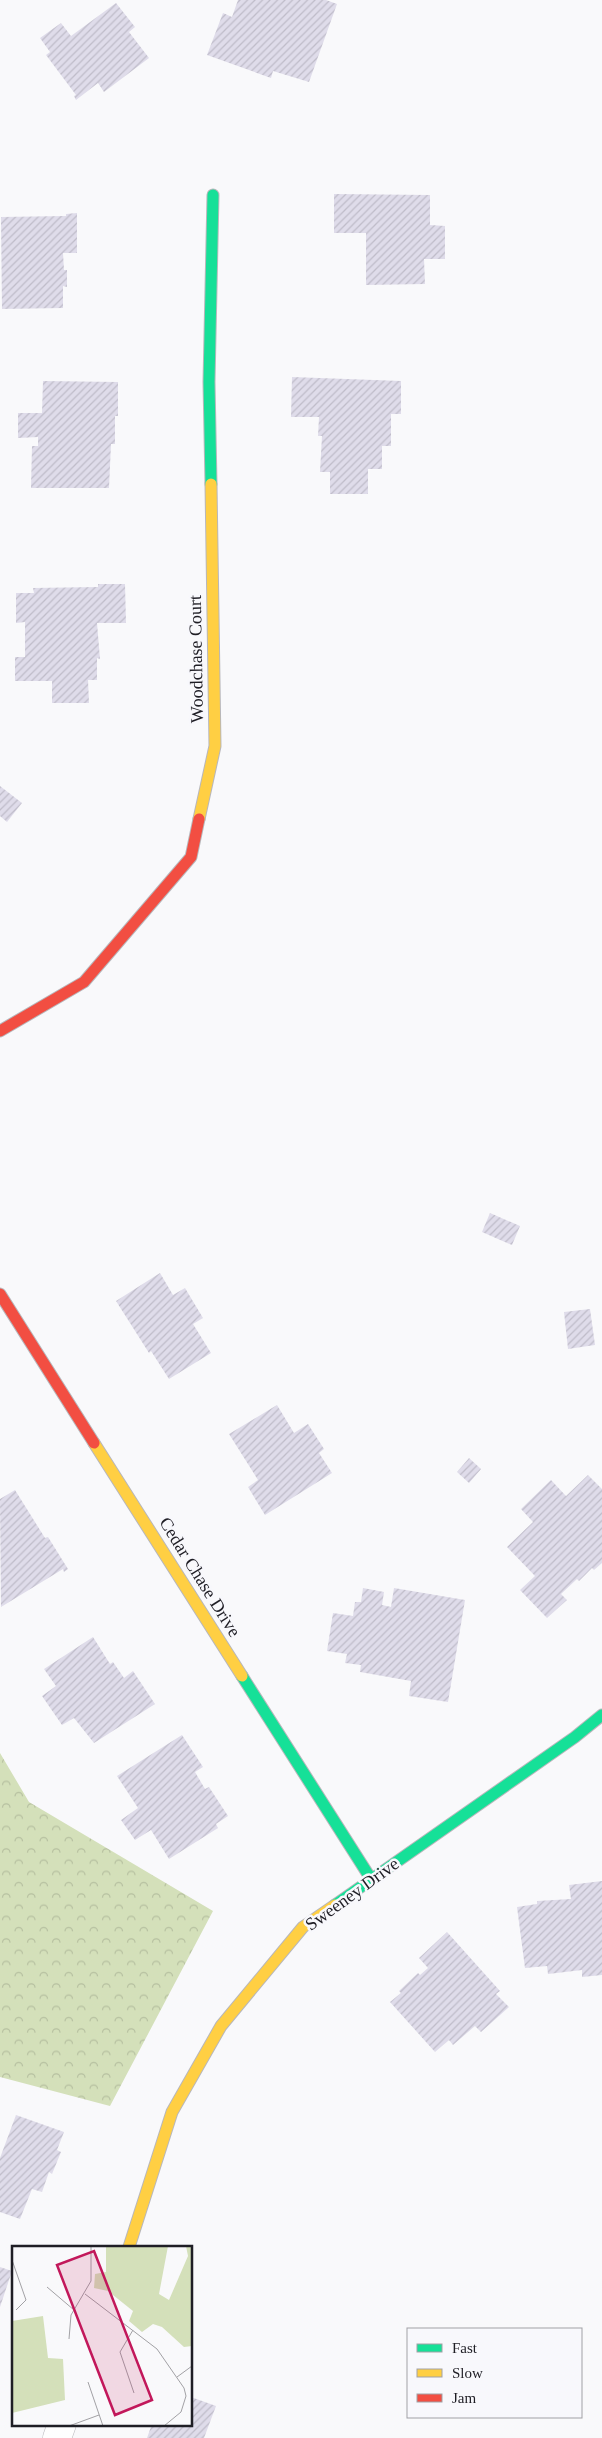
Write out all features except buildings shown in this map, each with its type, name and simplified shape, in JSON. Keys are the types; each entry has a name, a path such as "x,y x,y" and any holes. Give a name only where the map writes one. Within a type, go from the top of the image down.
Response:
{"street":[{"name":"Woodchase Court","path":"0,1031 84,982 191,857 215,746 209,382 213,195"},
{"name":"Cedar Chase Drive","path":"0,1294 371,1879"},
{"name":"Sweeney Drive","path":"129,2246 172,2112 221,2026 303,1927 575,1737 602,1714"},
{"path":"57,2438 61,2426"}],"green space":[{"path":"0,1753 29,1802 213,1911 110,2106 0,2077"}],"traffic: fast":[{"path":"211,484 209,382 213,195"},
{"path":"242,1676 371,1879"},
{"path":"335,1905 575,1737 602,1715"}],"traffic: slow":[{"path":"199,819 215,746 211,484"},
{"path":"94,1443 242,1676"},
{"path":"129,2246 172,2112 221,2026 303,1927 335,1905"}],"traffic: jam":[{"path":"0,1031 84,982 191,857 199,819"},
{"path":"0,1294 94,1443"}]}
